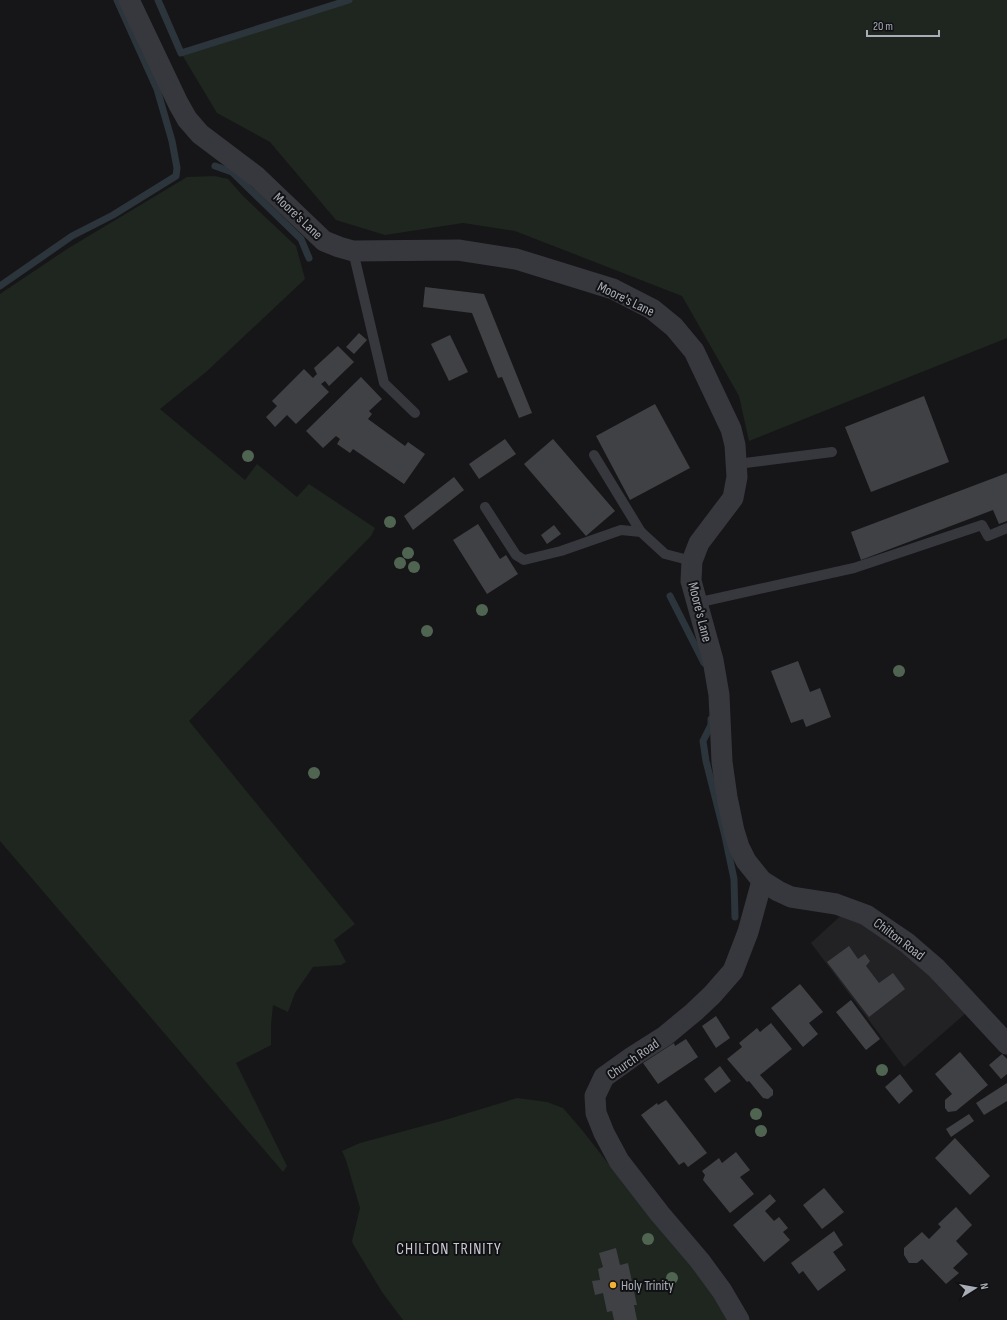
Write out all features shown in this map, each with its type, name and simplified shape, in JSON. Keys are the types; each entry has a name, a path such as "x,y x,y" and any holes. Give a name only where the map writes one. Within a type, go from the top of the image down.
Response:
{"street":[{"name":"Moore's Lane","path":"129,0 178,103 187,118 200,134 257,177 324,241 339,248 353,251 458,250 516,259 613,289 652,309 674,327 694,351 731,429 735,445 737,477 733,498 699,543 692,561 691,581 713,660 719,694 722,762 734,832 746,861 762,881"},
{"name":"Chilton Road","path":"762,881 791,897 836,904 866,915 907,943 936,968 974,1006 1007,1044"},
{"name":"Church Road","path":"739,1320 722,1291 704,1267 619,1161 604,1133 596,1113 595,1096 604,1077 665,1036 712,995 733,971 748,932 762,881"}],"lane":[{"path":"353,251 384,383 415,412"},
{"path":"737,464 832,452"},
{"path":"594,455 641,532 665,554 692,561"},
{"path":"485,507 516,555 524,560 561,552 621,530 641,532"},
{"path":"696,603 854,568 982,524 988,536 1007,528"}],"shaded area":[{"path":"349,0 1007,0 1007,338 749,441 739,396 682,296 515,231 463,223 385,235 336,220 270,142 217,113 181,53"},
{"path":"215,176 228,179 243,196 296,246 305,279 206,372 160,409 245,480 257,464 297,497 309,484 375,528 371,536 189,721 355,924 334,940 346,962 341,965 313,967 295,993 288,1012 273,1005 271,1045 236,1063 287,1166 283,1172 0,841 0,294 67,249 187,177"},
{"path":"849,908 974,1006 904,1067 811,943"},
{"path":"517,1098 547,1102 563,1108 611,1167 614,1165 733,1320 403,1320 382,1292 353,1244 352,1241 360,1208 342,1151 360,1143 445,1120"}],"building":[{"path":"425,287 484,294 532,413 519,418 502,377 498,378 472,313 423,307"},
{"path":"359,333 367,340 354,354 346,347"},
{"path":"450,335 468,372 449,381 431,344"},
{"path":"338,346 354,362 329,386 325,381 321,384 329,392 296,424 287,415 275,427 266,417 277,406 272,401 304,369 313,378 317,374 314,368"},
{"path":"361,377 382,399 369,411 372,414 368,419 405,446 408,442 425,454 404,484 353,449 350,453 337,444 340,439 336,436 323,448 306,431"},
{"path":"924,396 949,462 871,492 845,427"},
{"path":"655,404 690,468 630,500 596,436"},
{"path":"505,439 516,454 479,479 469,464"},
{"path":"553,439 615,511 586,536 524,464"},
{"path":"1007,473 1007,521 999,524 993,510 861,560 851,532"},
{"path":"454,477 464,490 413,530 404,516"},
{"path":"478,524 500,559 506,555 518,574 487,594 453,540"},
{"path":"554,525 561,534 547,544 541,535"},
{"path":"798,661 810,692 820,688 831,717 806,727 803,719 791,723 771,671"},
{"path":"849,946 858,959 865,954 870,961 866,966 879,983 893,973 905,989 869,1017 827,962"},
{"path":"800,984 823,1012 809,1023 818,1034 803,1047 771,1008"},
{"path":"851,1000 880,1039 866,1050 836,1012"},
{"path":"716,1016 730,1038 716,1048 702,1026"},
{"path":"771,1023 792,1049 760,1075 773,1090 773,1095 768,1099 763,1098 749,1081 747,1082 727,1059 742,1047 739,1043 757,1028 760,1032"},
{"path":"686,1039 698,1057 658,1084 643,1063 674,1043 675,1046"},
{"path":"960,1052 988,1085 956,1111 948,1112 945,1108 945,1100 952,1094 935,1074"},
{"path":"1002,1054 1007,1059 1007,1074 1001,1079 989,1065"},
{"path":"720,1066 731,1081 715,1093 704,1079"},
{"path":"900,1074 913,1091 899,1104 885,1087"},
{"path":"1007,1083 1007,1101 984,1115 976,1103"},
{"path":"666,1100 707,1153 688,1167 684,1162 679,1165 641,1115 657,1103 658,1105"},
{"path":"969,1114 974,1121 951,1137 946,1129"},
{"path":"955,1138 990,1176 970,1195 935,1158"},
{"path":"736,1152 750,1170 740,1177 754,1194 730,1213 703,1180 705,1175 702,1171 719,1158 722,1163"},
{"path":"824,1188 844,1212 822,1229 803,1205"},
{"path":"770,1194 776,1201 765,1211 774,1221 779,1217 788,1228 783,1232 790,1240 764,1262 733,1225"},
{"path":"956,1207 972,1225 956,1241 968,1254 953,1268 959,1273 946,1284 922,1259 917,1263 909,1263 904,1255 904,1248 922,1232 929,1239 941,1227 938,1224"},
{"path":"834,1231 843,1245 833,1252 846,1270 818,1291 803,1271 799,1274 791,1263"},
{"name":"Holy Trinity","path":"616,1248 620,1265 628,1263 637,1305 634,1305 637,1320 614,1320 612,1311 607,1312 603,1293 595,1295 592,1281 600,1280 598,1269 603,1267 599,1253"}],"waterway":[{"path":"0,286 72,236 113,215 176,176 177,168 172,141 157,89 117,0"},
{"path":"158,0 181,53 349,0"},
{"path":"215,166 232,172 301,239 309,258"},
{"path":"670,596 704,663"},
{"path":"711,719 711,725 703,741 706,761 734,879 735,917"}],"place":[{"name":"Holy Trinity","path":"613,1285"}],"district":[{"name":"CHILTON TRINITY","path":"449,1249"}]}
